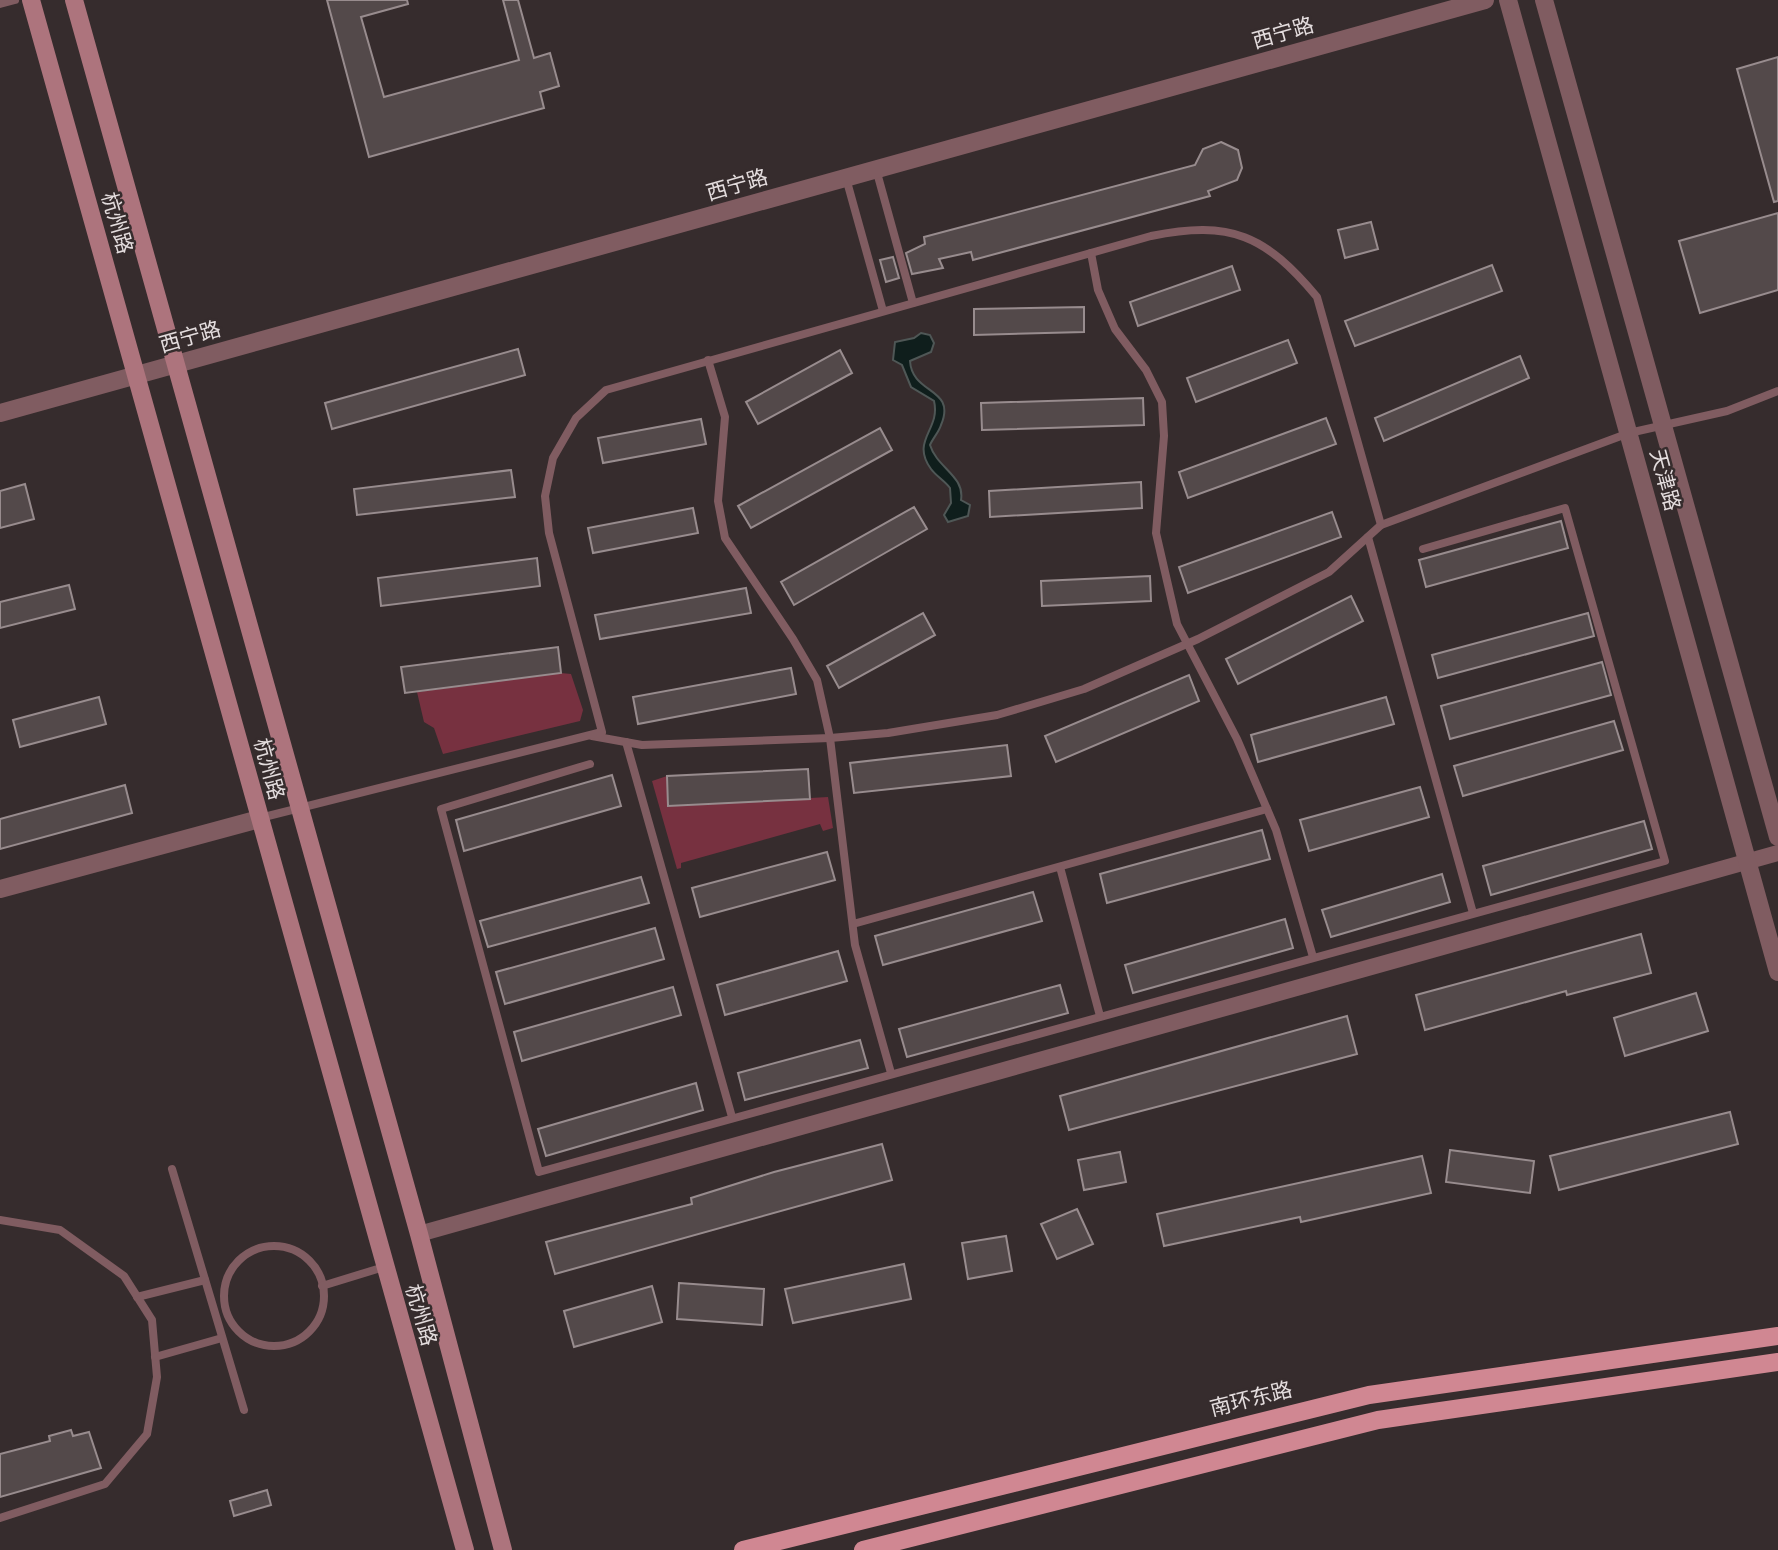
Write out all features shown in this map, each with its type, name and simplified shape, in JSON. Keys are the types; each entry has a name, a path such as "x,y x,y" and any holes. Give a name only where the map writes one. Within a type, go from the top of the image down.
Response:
{"main road":[{"name":"杭州路","path":"32,0 465,1550"},
{"name":"杭州路","path":"74,0 419,1234 503,1550"},
{"name":"南环东路","path":"743,1550 1369,1395 1778,1336"},
{"path":"863,1550 1378,1420 1778,1363"}],"street":[{"name":"西宁路","path":"0,413 1485,0"},
{"name":"天津路","path":"1508,0 1778,972"},
{"name":"天津路","path":"1544,0 1778,837"},
{"path":"0,889 259,819"},
{"path":"419,1234 1778,853"}],"lane":[{"path":"0,4 15,0"},
{"path":"876,169 913,303"},
{"path":"846,178 883,311"},
{"path":"259,819 602,732 549,533 545,496 553,458 576,418 606,390 1091,253 1192,228 1228,232 1262,244 1293,269 1317,297 1381,525"},
{"path":"1091,253 1098,290 1115,329 1146,370 1162,402 1164,436 1156,533 1177,624 1237,739 1276,830 1313,957"},
{"path":"708,360 725,417 718,501 725,538 793,639 817,680 830,738 855,944 891,1073"},
{"path":"590,735 642,745 830,738 888,733 997,715 1084,689 1188,643 1329,572 1381,525 1629,433 1727,411 1778,391"},
{"path":"590,764 441,809 539,1172 1665,861 1565,508 1423,549"},
{"path":"1368,537 1473,913"},
{"path":"626,742 732,1117"},
{"path":"853,925 1267,810"},
{"path":"1060,867 1100,1016"},
{"path":"172,1169 244,1410"},
{"path":"0,1220 60,1230 124,1276 152,1320 157,1377 147,1434 105,1484 0,1518"},
{"path":"276,1245 301,1253 319,1272 323,1286 325,1298 317,1323 298,1341 273,1346 247,1339 229,1320 223,1294 231,1269 250,1251 276,1245"},
{"path":"323,1286 384,1267"},
{"path":"137,1297 205,1280"},
{"path":"214,1311 226,1306"},
{"path":"155,1357 222,1338"}],"shaded area":[{"path":"921,333 930,335 934,343 931,352 910,361 913,372 918,380 939,397 944,413 940,428 930,445 938,460 959,485 961,500 970,505 968,516 948,522 944,515 951,503 950,488 925,459 925,442 934,420 934,401 911,387 902,365 893,360 895,342 914,338"},
{"path":"561,673 571,674 583,710 580,721 443,754 434,728 424,722 417,692"},
{"path":"667,776 669,806 828,797 833,828 823,831 820,824 681,863 681,868 677,869 652,781"}],"building":[{"path":"327,0 407,0 408,4 361,17 384,97 519,60 503,0 518,0 534,58 550,53 559,86 540,92 544,108 369,157"},
{"path":"1778,57 1778,201 1774,202 1737,69"},
{"path":"1221,142 1238,150 1242,168 1237,180 1208,191 1210,196 973,260 971,252 939,259 943,268 912,274 906,253 925,244 924,237 1195,165 1203,149"},
{"path":"1778,213 1778,290 1700,313 1679,241"},
{"path":"1371,222 1378,249 1345,258 1338,230"},
{"path":"893,257 899,278 886,282 880,260"},
{"path":"1492,265 1502,291 1355,346 1345,321"},
{"path":"1232,266 1240,290 1138,326 1130,302"},
{"path":"1084,307 1084,332 974,335 974,309"},
{"path":"1288,340 1297,363 1196,402 1187,378"},
{"path":"518,349 525,375 332,429 325,403"},
{"path":"840,350 852,373 758,424 746,402"},
{"path":"1520,356 1529,378 1384,441 1375,418"},
{"path":"1143,398 1144,425 982,430 981,403"},
{"path":"1326,418 1336,444 1188,498 1179,472"},
{"path":"701,419 706,444 603,463 598,438"},
{"path":"880,428 892,450 751,528 738,506"},
{"path":"511,470 515,497 357,515 354,489"},
{"path":"1141,482 1142,508 990,517 989,491"},
{"path":"25,484 34,519 0,528 0,491"},
{"path":"914,507 927,529 794,605 781,582"},
{"path":"693,508 698,533 593,553 588,528"},
{"path":"1332,512 1341,537 1188,593 1179,567"},
{"path":"1561,521 1568,548 1426,587 1419,560"},
{"path":"537,558 540,586 381,606 378,578"},
{"path":"1150,576 1151,601 1042,606 1041,581"},
{"path":"69,585 75,609 0,628 0,602"},
{"path":"746,588 751,613 600,639 595,615"},
{"path":"1351,596 1363,621 1238,684 1226,659"},
{"path":"923,613 935,635 839,688 827,666"},
{"path":"1588,613 1594,636 1438,678 1432,655"},
{"path":"558,647 561,673 405,693 401,667"},
{"path":"1602,662 1611,695 1450,739 1441,706"},
{"path":"791,668 796,694 638,724 633,697"},
{"path":"1189,675 1199,701 1056,762 1045,736"},
{"path":"99,697 106,724 20,747 13,720"},
{"path":"1386,697 1394,724 1258,762 1251,735"},
{"path":"1614,721 1623,750 1463,796 1454,766"},
{"path":"1007,745 1011,776 854,793 850,763"},
{"path":"808,769 810,799 668,806 667,776"},
{"path":"612,775 621,806 464,851 456,820"},
{"path":"125,785 132,813 0,849 0,819"},
{"path":"1420,787 1429,817 1309,851 1300,820"},
{"path":"1644,821 1652,849 1491,895 1483,866"},
{"path":"1262,830 1270,859 1107,903 1100,874"},
{"path":"827,852 835,880 700,917 692,888"},
{"path":"1442,874 1450,902 1331,937 1322,910"},
{"path":"641,877 649,903 488,947 480,921"},
{"path":"1033,892 1042,921 883,965 875,936"},
{"path":"1285,919 1293,948 1133,993 1125,965"},
{"path":"655,928 664,959 505,1004 496,972"},
{"path":"1641,934 1651,973 1567,995 1566,991 1425,1030 1416,995"},
{"path":"838,951 847,981 725,1015 717,985"},
{"path":"1060,985 1068,1013 907,1057 899,1029"},
{"path":"673,987 681,1015 522,1061 514,1032"},
{"path":"1696,993 1708,1031 1625,1056 1614,1018"},
{"path":"1347,1016 1357,1054 1069,1130 1060,1096"},
{"path":"860,1040 868,1068 745,1100 738,1073"},
{"path":"696,1083 703,1110 546,1156 538,1129"},
{"path":"1730,1112 1738,1144 1559,1190 1550,1156"},
{"path":"882,1144 892,1180 555,1274 546,1242 692,1204 691,1198 774,1172"},
{"path":"1450,1150 1534,1161 1530,1193 1446,1182"},
{"path":"1120,1152 1126,1182 1084,1190 1078,1160"},
{"path":"1422,1156 1431,1193 1301,1222 1300,1217 1164,1246 1157,1214"},
{"path":"1077,1209 1093,1244 1057,1259 1041,1224"},
{"path":"1006,1236 1012,1271 968,1279 962,1243"},
{"path":"904,1264 911,1299 793,1323 785,1289"},
{"path":"679,1283 764,1289 762,1325 677,1319"},
{"path":"652,1286 662,1322 574,1347 564,1311"},
{"path":"71,1430 73,1436 89,1432 101,1468 0,1497 0,1454 50,1441 49,1436"},
{"path":"267,1490 271,1505 234,1516 230,1501"}]}
